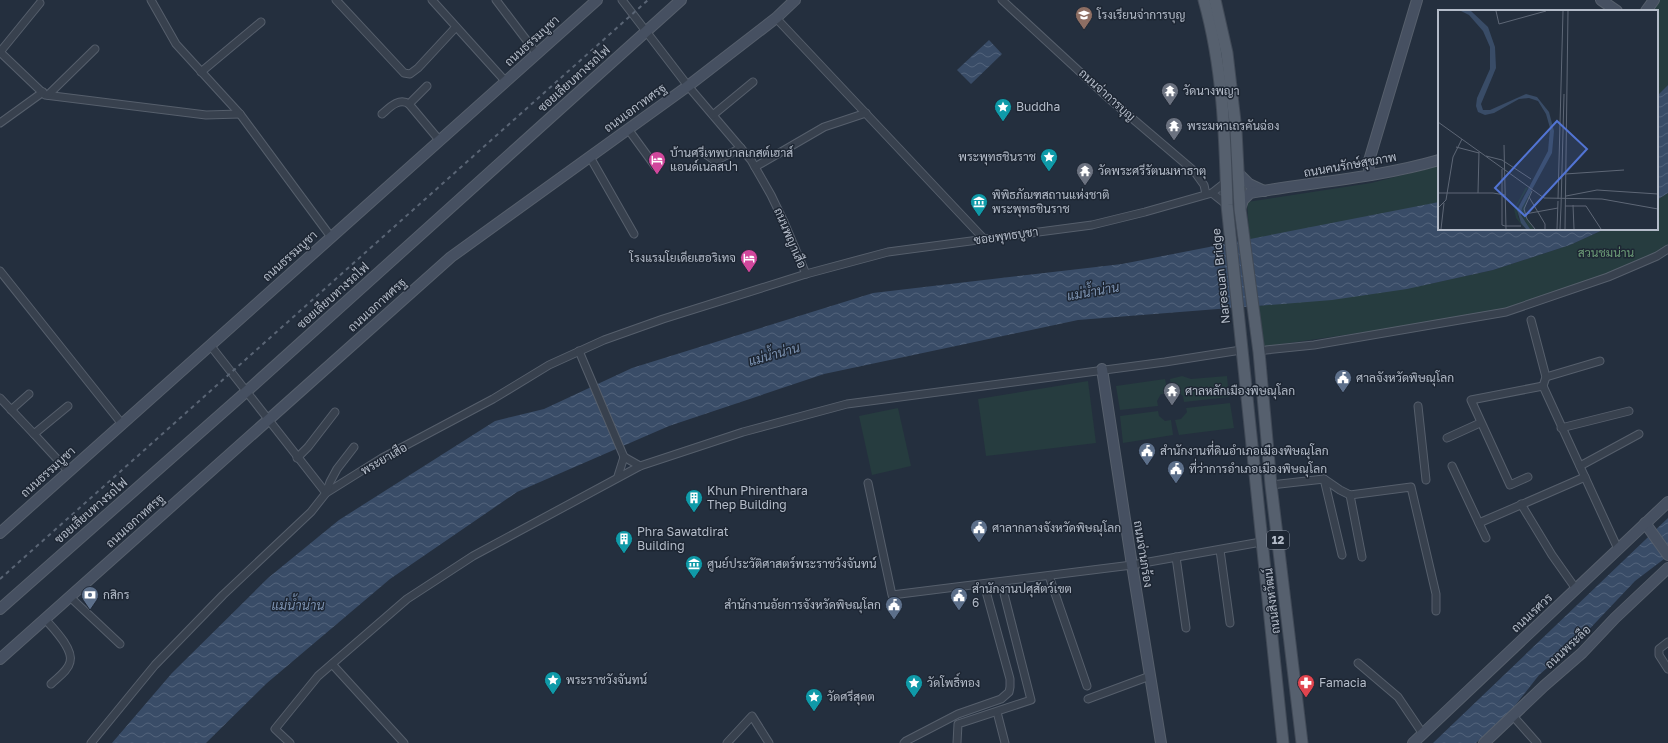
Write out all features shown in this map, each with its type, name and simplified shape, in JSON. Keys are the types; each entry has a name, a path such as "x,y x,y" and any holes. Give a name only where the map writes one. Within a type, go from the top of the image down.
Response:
{"main road":[{"name":"12","path":"1204,0 1217,57 1225,130 1227,205"},
{"name":"12","path":"1215,0 1227,53 1236,130 1241,204"},
{"name":"ถนนสิงหวัฒน์","path":"1241,204 1259,352 1271,485 1302,743"},
{"name":"Naresuan Bridge","path":"1227,205 1241,347"},
{"name":"ถนนสิงหวัฒน์","path":"1241,347 1283,743"},
{"path":"1261,542 1278,541"}],"street":[{"path":"151,0 176,44 240,114 331,237"},
{"path":"336,0 407,74 410,74 418,68 456,27"},
{"path":"432,0 506,82"},
{"path":"496,0 537,54"},
{"name":"ถนนธรรมบูชา","path":"1,530 69,472 597,0"},
{"name":"ถนนพญาเสือ","path":"524,380 549,365 579,351 667,318 806,274 784,222 755,167 741,148 688,86 622,0"},
{"name":"ซอยเลียบทางรถไฟ","path":"0,608 247,391 681,0"},
{"name":"ถนนเอกาทศรฐ","path":"0,659 452,257 688,86 776,18 795,0"},
{"name":"ถนนจ่าการบุญ","path":"1002,0 1106,96 1194,171 1209,194"},
{"path":"1370,175 1368,164 1417,0"},
{"path":"1601,0 1616,10"},
{"path":"1647,10 1654,0"},
{"path":"40,3 0,52 45,94 206,115 240,114"},
{"path":"776,18 984,239"},
{"path":"201,72 261,22"},
{"path":"0,123 45,94 95,49"},
{"path":"713,115 753,82"},
{"path":"409,104 427,86"},
{"path":"382,114 397,103 404,102 409,104 440,141"},
{"path":"755,167 824,127 866,114"},
{"path":"628,129 655,166"},
{"path":"703,152 715,161 741,148"},
{"path":"590,156 634,234"},
{"name":"ถนนคนรักษ์สุขภาพ","path":"1241,204 1250,193 1334,182 1438,160"},
{"path":"1238,173 1249,184 1264,191"},
{"path":"1226,182 1209,194 1227,205"},
{"name":"ซอยพุทธบูชา","path":"806,274 888,252 1092,225 1209,194"},
{"path":"1259,352 1314,345 1506,312 1608,278 1657,256 1668,249"},
{"path":"0,271 122,424"},
{"path":"1531,320 1546,377 1542,386 1618,549"},
{"path":"210,345 247,391 297,458 326,493"},
{"path":"290,743 275,729 318,676 407,599 473,556 618,476 640,466 743,432 847,404 1102,369 1165,362 1241,347"},
{"path":"579,351 624,457 640,466"},
{"path":"1546,377 1600,361"},
{"name":"ถนนจ่านกร้อง","path":"1102,369 1161,743"},
{"name":"พระยาเสือ","path":"326,493 382,458 493,399 524,380"},
{"path":"1528,477 1510,485 1480,423 1471,400 1542,386"},
{"path":"11,410 30,394"},
{"path":"0,398 69,472"},
{"path":"34,434 68,406"},
{"path":"1418,406 1426,480"},
{"path":"1561,428 1629,410"},
{"path":"297,458 308,447 336,412"},
{"path":"1447,438 1480,423"},
{"path":"1580,466 1639,434"},
{"path":"91,743 155,665 223,596 311,512 326,493 337,469 354,447"},
{"path":"618,476 624,457"},
{"path":"1452,466 1486,538"},
{"path":"1479,523 1585,477"},
{"path":"1324,479 1342,556"},
{"path":"1271,485 1324,479 1350,495 1411,487 1436,594 1436,611"},
{"path":"868,483 892,595 1132,565 1261,542"},
{"path":"1350,495 1362,557"},
{"name":"ถนนเรศวร","path":"1413,743 1618,549 1648,527 1668,502"},
{"path":"1521,504 1552,555 1576,589"},
{"path":"1648,527 1668,555"},
{"path":"1220,550 1230,623"},
{"path":"1176,557 1186,628"},
{"name":"ถนนพระลือ","path":"1484,743 1544,686 1582,653 1615,618 1668,568"},
{"path":"1049,576 1087,686"},
{"path":"957,743 958,724 1031,700 1001,582"},
{"path":"904,743 906,740 958,714 1001,699 1009,692 1010,679 984,584"},
{"path":"70,597 120,644"},
{"path":"45,619 67,647 71,656 70,663 51,684"},
{"path":"1668,642 1659,649 1659,655 1668,669"},
{"path":"1358,663 1396,695 1423,734"},
{"path":"332,664 404,743"},
{"path":"1088,699 1150,676"},
{"path":"997,712 1005,743"},
{"path":"727,743 752,716 769,743"},
{"path":"1513,716 1537,743"}],"green space":[{"path":"1658,0 1668,0 1668,85 1658,95 1658,10 1651,10"},
{"path":"1438,166 1438,204 1250,245 1247,202 1371,183"},
{"name":"สวนชมน่าน","path":"1668,193 1668,248 1653,258 1506,312 1262,347 1258,306 1429,284 1493,270 1570,245 1603,230 1658,230 1658,199"},
{"path":"1182,376 1191,379 1227,376 1229,397 1184,402 1183,396 1178,392 1172,393 1170,379"},
{"path":"1165,379 1168,394 1161,394 1157,401 1158,406 1120,410 1116,386"},
{"path":"1088,381 1096,443 986,456 978,399"},
{"path":"1230,403 1234,428 1179,435 1175,420 1181,419 1187,412 1186,408"},
{"path":"898,408 911,466 872,475 859,416"},
{"path":"1158,411 1159,416 1165,421 1171,420 1173,435 1123,443 1120,416"}],"water":[{"path":"989,40 1002,54 971,84 957,70"},
{"path":"1668,85 1668,193 1658,199 1658,95"},
{"name":"แม่น้ำน่าน","path":"1438,202 1438,230 1603,230 1570,245 1493,270 1407,289 1332,300 1078,320 824,374 669,426 517,492 390,579 267,683 206,743 112,743 172,673 268,578 339,520 495,421 544,409 632,368 873,293 1122,264"},
{"path":"1668,518 1668,556 1635,581 1580,639 1539,675 1510,712 1476,743 1433,743"}],"railway":[{"path":"0,579 648,0"}],"place":[{"name":"โรงเรียนจ่าการบุญ","path":"1084,30"},
{"name":"วัดนางพญา","path":"1170,106"},
{"name":"Buddha","path":"1003,122"},
{"name":"พระมหาเถรคันฉ่อง","path":"1174,141"},
{"name":"พระพุทธชินราช","path":"1049,172"},
{"name":"บ้านศรีเทพบาลเกสต์เฮาส์ แอนด์เนลสปา","path":"657,175"},
{"name":"วัดพระศรีรัตนมหาธาตุ","path":"1085,186"},
{"name":"พิพิธภัณฑสถานแห่งชาติ พระพุทธชินราช","path":"979,217"},
{"name":"โรงแรมโยเดียเฮอริเทจ","path":"749,273"},
{"name":"ศาลจังหวัดพิษณุโลก","path":"1343,393"},
{"name":"ศาลหลักเมืองพิษณุโลก","path":"1172,406"},
{"name":"สำนักงานที่ดินอำเภอเมืองพิษณุโลก","path":"1147,466"},
{"name":"ที่ว่าการอำเภอเมืองพิษณุโลก","path":"1176,484"},
{"name":"Khun Phirenthara Thep Building","path":"694,513"},
{"name":"ศาลากลางจังหวัดพิษณุโลก","path":"979,543"},
{"name":"Phra Sawatdirat Building","path":"624,554"},
{"name":"ศูนย์ประวัติศาสตร์พระราชวังจันทน์","path":"694,579"},
{"name":"กสิกร","path":"90,610"},
{"name":"สำนักงานปศุสัตว์เขต 6","path":"959,611"},
{"name":"สำนักงานอัยการจังหวัดพิษณุโลก","path":"894,620"},
{"name":"พระราชวังจันทน์","path":"553,695"},
{"name":"วัดโพธิ์ทอง","path":"914,698"},
{"name":"Famacia","path":"1306,698"},
{"name":"วัดศรีสุคต","path":"814,712"}]}
